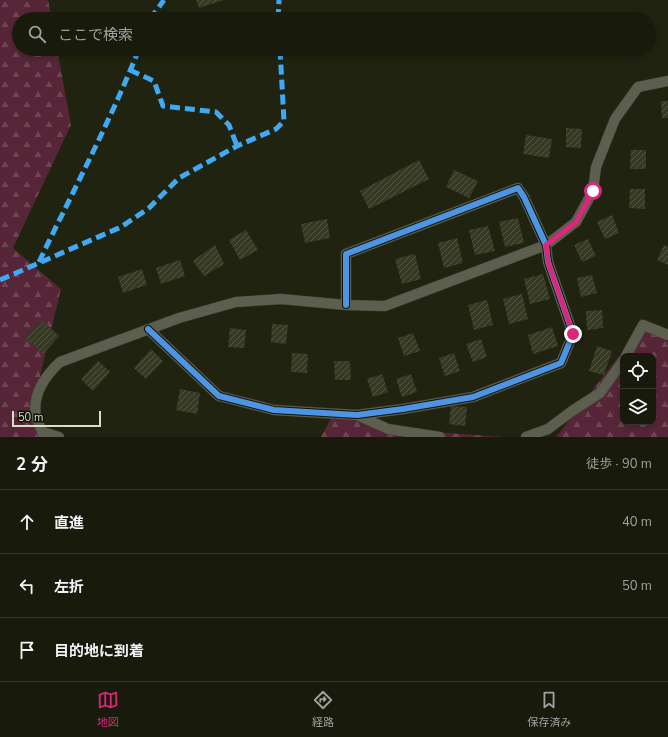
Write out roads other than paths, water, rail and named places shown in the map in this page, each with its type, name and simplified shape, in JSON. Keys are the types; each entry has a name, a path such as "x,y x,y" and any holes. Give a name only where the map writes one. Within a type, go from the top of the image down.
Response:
{"street":[{"path":"59,437 43,434 36,416 36,393 51,370 60,362 179,318 236,302 281,299 346,305 385,306 546,245 576,222 593,191 596,167 615,119 638,87 668,81"},
{"path":"148,329 219,396 274,410 357,415 473,397 561,363 573,334 548,262 546,245 524,197 518,188 346,254 346,305"},
{"path":"628,353 643,326 668,335"},
{"path":"526,437 548,429 600,393 620,365"},
{"path":"357,415 388,429 440,437"}]}
